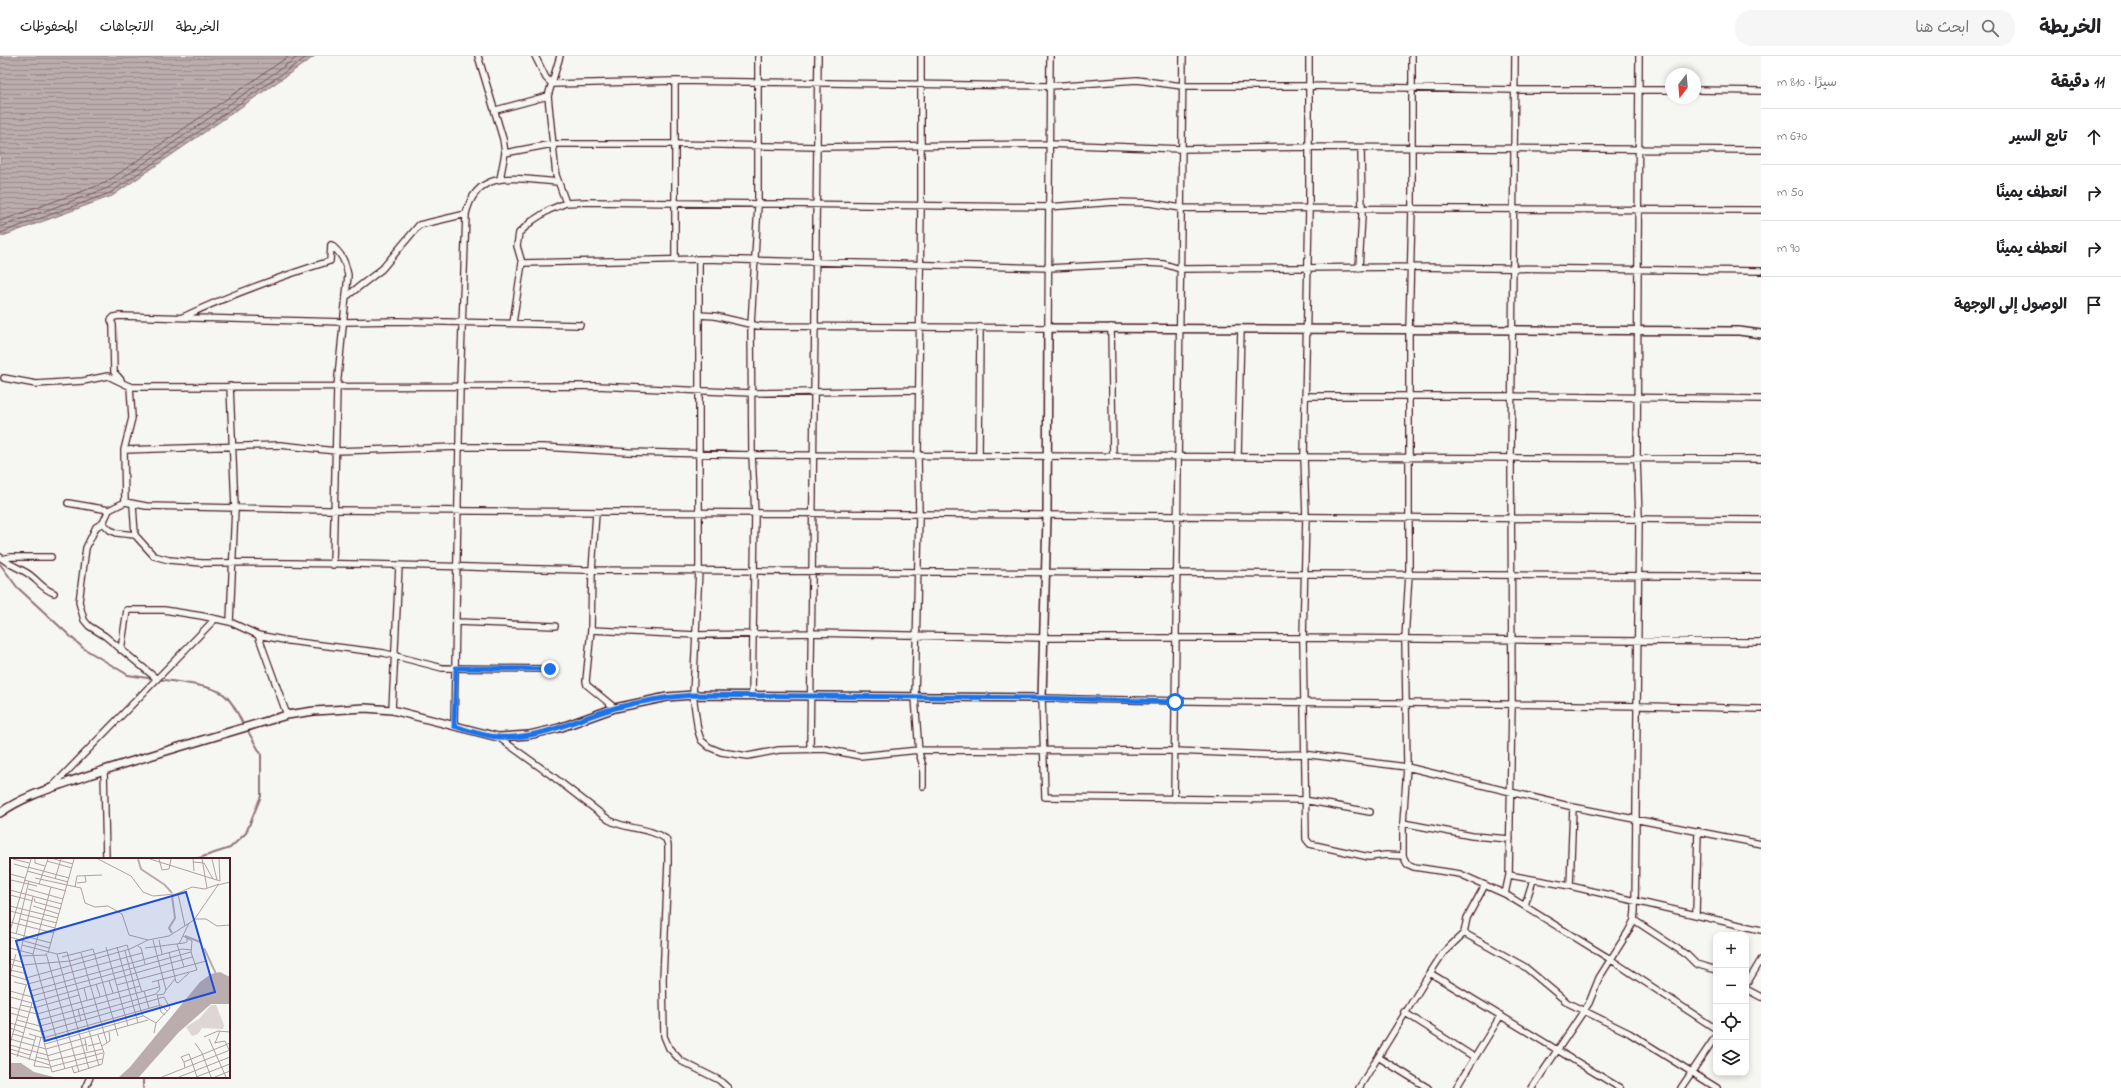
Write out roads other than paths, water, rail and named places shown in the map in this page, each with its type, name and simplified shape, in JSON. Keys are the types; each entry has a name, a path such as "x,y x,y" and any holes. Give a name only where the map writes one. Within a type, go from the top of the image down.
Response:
{"street":[{"path":"478,56 496,110 505,153 500,179"},
{"path":"535,56 550,83"},
{"path":"560,56 550,83 548,96 552,144 558,182 566,203"},
{"path":"752,695 755,514 752,455 751,325 756,261 758,205 758,56"},
{"path":"810,750 814,514 818,56"},
{"path":"921,56 920,84 922,147 918,390 920,514 918,637 915,697 918,753 923,766 923,786"},
{"path":"1050,56 1046,457 1047,517 1044,573 1042,698 1045,797 1304,800 1370,812"},
{"path":"1174,798 1183,56"},
{"path":"1309,56 1309,208 1304,457 1306,517 1303,638 1303,754 1306,842 1369,857 1386,855 1404,856"},
{"path":"1412,56 1412,208 1408,459 1409,574 1405,639 1407,767 1403,823 1404,856 1407,864 1414,867 1460,874 1505,894 1525,905 1713,1027"},
{"path":"1505,894 1509,875 1511,793 1515,56"},
{"path":"1532,1088 1584,1011 1610,959 1634,920 1638,518 1637,270 1639,56"},
{"path":"550,83 674,81 1050,86 1137,80 1182,86 1309,86 1515,90 1665,90"},
{"path":"674,81 675,259"},
{"path":"1701,90 1761,91"},
{"path":"496,110 548,96"},
{"path":"505,153 552,144 674,144 758,147 922,147 1049,144 1182,149 1308,147 1412,149 1761,150"},
{"path":"1359,268 1362,208 1361,148"},
{"path":"454,726 460,386 466,214 473,195 480,186 489,181 500,179 558,182"},
{"path":"513,323 522,262 517,246 519,233 532,221 549,210 566,203 610,202 817,206 1048,207 1122,202 1150,203 1181,208 1761,210"},
{"path":"347,296 382,269 419,225 466,214"},
{"path":"181,318 219,299 330,261 331,244 340,252 345,261 348,275 337,387 336,510 333,565"},
{"path":"522,262 699,259 1048,268 1147,263 1164,264 1180,269 1410,267 1761,271"},
{"path":"699,259 699,570 693,695 701,740 709,747 721,752 748,756 779,750 824,750 860,756 919,750 1175,751 1270,755 1303,754 1407,767 1573,807 1761,844"},
{"path":"699,315 714,316 751,325 919,326 980,328 1111,327 1739,332 1761,334"},
{"path":"131,387 117,377 114,372 113,325 111,320 114,317 580,325"},
{"path":"1111,327 1113,457"},
{"path":"980,328 980,456"},
{"path":"1238,457 1241,328"},
{"path":"4,378 36,384 83,381 108,376 131,387 596,386 751,393 918,390"},
{"path":"230,386 235,508 230,622"},
{"path":"125,502 124,450 132,418 131,387"},
{"path":"1305,396 1409,395 1761,399"},
{"path":"124,450 280,445 336,451 459,447 543,447 628,452 752,455 814,454 1178,458 1304,457 1408,459 1761,460"},
{"path":"68,502 109,510 125,502 133,505 235,508 699,514 920,514 1047,517 1409,516 1761,520"},
{"path":"133,505 135,535 154,556 169,560 202,563 232,562 592,570 1177,574 1512,574 1761,577"},
{"path":"109,510 103,523 96,527 92,532 86,548 79,602 86,624 105,636 157,679"},
{"path":"596,512 592,570 591,630 586,677 587,685 615,708"},
{"path":"103,523 110,530 117,533 135,535"},
{"path":"2,558 51,557"},
{"path":"2,558 28,573 44,589 54,593"},
{"path":"392,710 396,656 399,566"},
{"path":"121,650 125,614 128,609 164,610 230,622 258,635 396,656 425,665 456,668 550,669"},
{"path":"51,788 215,619"},
{"path":"457,622 555,626"},
{"path":"591,630 696,635 812,633 918,637 1175,639 1303,638 1761,642"},
{"path":"258,635 287,715"},
{"path":"0,813 4,807 51,788 104,770 287,715 314,711 365,708 392,710 498,737 530,735 559,728 615,708 660,699 693,695 1042,698 1175,702 1303,701 1512,703 1761,709"},
{"path":"498,737 551,775 609,820 616,824 651,832 666,839 668,845 668,863 663,979 664,1036 670,1048 681,1061 719,1080 728,1088"},
{"path":"104,770 106,858"},
{"path":"1570,886 1573,807"},
{"path":"1403,823 1472,836 1510,839"},
{"path":"1696,914 1698,831"},
{"path":"1509,875 1570,886 1761,930"},
{"path":"1525,905 1533,880"},
{"path":"1359,1088 1404,1012 1443,953 1464,933 1467,918 1485,885"},
{"path":"1634,920 1687,954 1696,964 1713,969"},
{"path":"1464,933 1525,967 1568,1003 1628,1034 1717,1088"},
{"path":"1749,980 1761,960"},
{"path":"1430,973 1557,1049 1610,1086 1620,1088"},
{"path":"1749,991 1761,997"},
{"path":"1404,1012 1474,1057"},
{"path":"1456,1088 1501,1015"},
{"path":"1681,1088 1713,1040"},
{"path":"1378,1057 1428,1088"},
{"path":"85,1088 90,1078"}],"water":[{"path":"0,56 315,56 112,196 0,237"}],"waterway":[{"path":"0,564 17,587 83,648 128,675 154,679"},
{"path":"158,679 198,685 214,689 224,694 230,701 242,722"},
{"path":"199,858 230,848 246,833 261,796 261,754 249,733"},
{"path":"143,1078 143,1088"}]}
